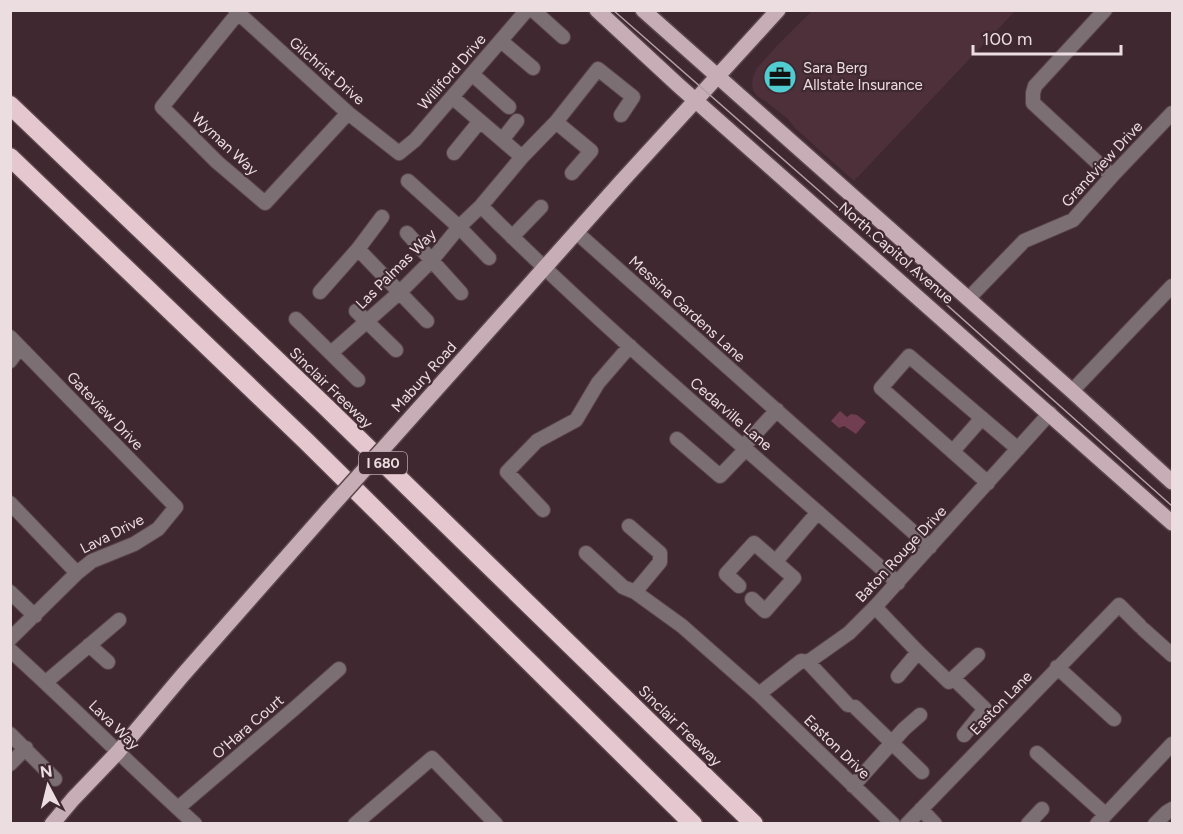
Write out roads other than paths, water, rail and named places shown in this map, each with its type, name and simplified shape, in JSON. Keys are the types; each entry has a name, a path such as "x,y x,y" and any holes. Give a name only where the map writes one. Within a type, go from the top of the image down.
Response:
{"highway":[{"name":"Sinclair Freeway","path":"10,105 317,399 754,824"},
{"name":"I 680","path":"10,157 299,434 693,824"}],"main road":[{"name":"North Capitol Avenue","path":"597,10 1173,523"},
{"name":"North Capitol Avenue","path":"643,10 1173,482"},
{"name":"Mabury Road","path":"52,824 576,232 778,10"}],"street":[{"name":"Williford Drive","path":"399,153 415,140 527,10"},
{"path":"533,10 563,37"},
{"path":"1105,10 1035,86 1033,103 1112,176"},
{"name":"Gilchrist Drive","path":"236,12 348,112 399,153"},
{"name":"Wyman Way","path":"236,12 162,107 217,162 265,203 348,112"},
{"path":"501,41 533,68"},
{"name":"Las Palmas Way","path":"331,353 432,261 459,227 481,206 522,157 556,122 598,69 633,97 621,115"},
{"path":"472,74 509,107"},
{"path":"452,97 522,157"},
{"name":"Grandview Drive","path":"968,298 1024,242 1073,220 1173,113"},
{"path":"454,153 480,121"},
{"path":"502,140 517,121"},
{"path":"556,122 591,151 572,173"},
{"path":"408,181 489,258"},
{"path":"481,206 545,268"},
{"path":"512,237 541,207"},
{"path":"320,292 358,249 382,217"},
{"name":"Messina Gardens Lane","path":"576,232 930,547"},
{"path":"407,233 461,294"},
{"path":"358,249 427,321"},
{"name":"Cedarville Lane","path":"545,268 898,584"},
{"path":"1072,390 1172,289"},
{"path":"356,311 396,350"},
{"path":"296,319 358,380"},
{"path":"10,361 15,342"},
{"name":"Gateview Drive","path":"15,342 176,507"},
{"path":"543,510 507,472 537,441 576,420 597,382 630,346"},
{"path":"988,483 880,388 909,356 1018,449"},
{"path":"677,439 720,476 777,410"},
{"name":"Baton Rouge Drive","path":"759,694 801,661 808,662 849,633 898,584 1050,413"},
{"path":"953,451 982,418"},
{"path":"10,503 76,573"},
{"name":"Lava Drive","path":"10,639 76,573 92,561 134,544 158,529 176,507"},
{"path":"776,561 818,512"},
{"path":"629,526 660,553 660,562 635,592"},
{"path":"740,586 726,574 754,543 794,578 765,610 752,599"},
{"name":"Easton Drive","path":"586,553 623,587 635,592 682,626 759,694 893,824"},
{"path":"10,592 35,615"},
{"name":"Easton Lane","path":"908,824 1119,605 1141,628 1173,655"},
{"path":"875,607 949,682 978,655"},
{"path":"46,682 119,620"},
{"path":"89,645 108,662"},
{"name":"Lava Way","path":"10,650 195,824"},
{"path":"898,676 918,652"},
{"path":"808,662 922,772"},
{"path":"1057,668 1114,719"},
{"name":"O'Hara Court","path":"178,808 339,669"},
{"path":"954,679 985,709 964,735"},
{"path":"853,786 892,742 920,715"},
{"path":"10,734 55,779"},
{"path":"1037,753 1101,819 1173,744"},
{"path":"10,764 26,748"},
{"path":"355,824 432,758 496,824"},
{"path":"921,809 935,824"},
{"path":"1028,824 1042,809"},
{"path":"1155,824 1173,809"}],"tram line":[{"path":"613,10 1172,506"}],"place":[{"name":"Sara Berg Allstate Insurance","path":"780,77"}]}
